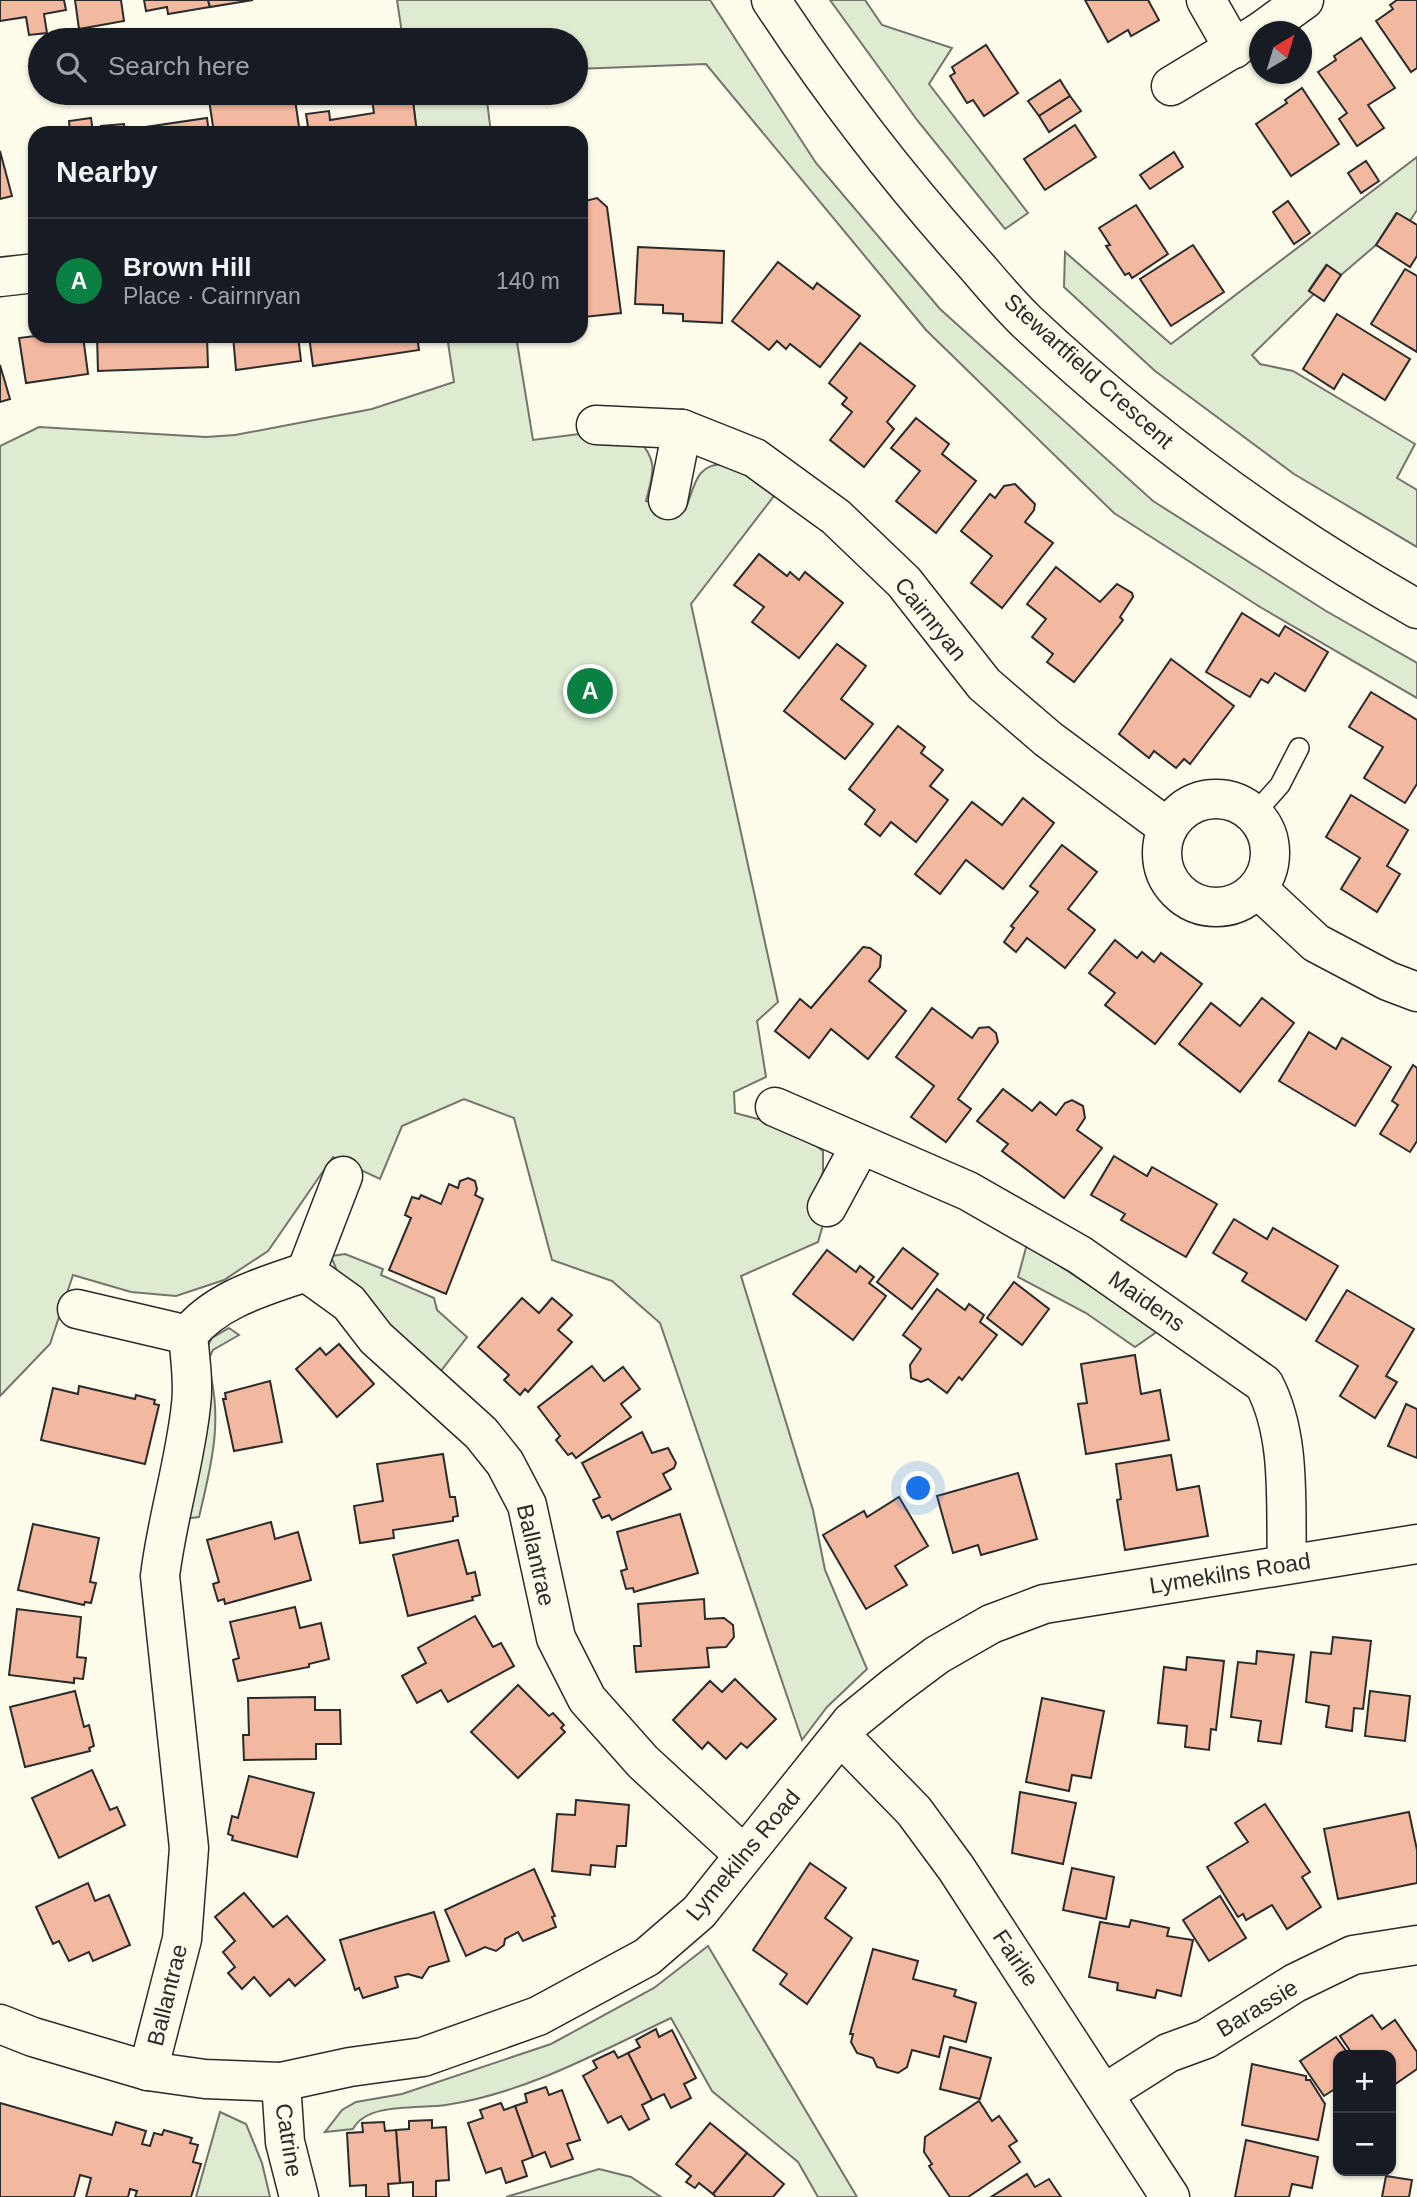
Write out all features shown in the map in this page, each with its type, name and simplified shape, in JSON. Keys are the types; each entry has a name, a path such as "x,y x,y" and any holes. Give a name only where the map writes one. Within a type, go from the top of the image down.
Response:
{"street":[{"name":"Stewartfield Crescent","path":"771,0 825,83 898,178 1026,321 1197,466 1340,566 1417,609"},
{"path":"1206,0 1249,35"},
{"path":"1274,21 1304,0"},
{"path":"1171,86 1249,38"},
{"path":"0,277 28,274"},
{"name":"Cairnryan","path":"596,425 682,429 755,458 836,517 904,582 985,684 1048,739 1168,828"},
{"path":"668,500 682,429"},
{"path":"1207,800 1240,804 1254,814 1270,842 1270,859 1258,889 1244,900 1228,906 1210,908 1193,903 1168,879 1162,862 1162,845 1168,828 1178,814 1192,804 1207,800"},
{"path":"1258,889 1316,943 1388,981 1417,992"},
{"name":"Maidens","path":"775,1107 968,1191 1080,1255 1265,1384 1277,1408 1283,1456 1287,1563"},
{"path":"827,1207 860,1146"},
{"path":"77,1309 188,1335 199,1321 251,1290 306,1272 343,1176"},
{"name":"Ballantrae","path":"306,1272 349,1303 376,1338 481,1433 505,1463 527,1505 556,1637 587,1699 643,1762 744,1856"},
{"name":"Ballantrae","path":"148,2071 182,1939 190,1849 160,1576 166,1530 183,1460 192,1402 188,1335"},
{"name":"Lymekilns Road","path":"0,2024 33,2037 148,2071 205,2079 281,2082 350,2067 424,2057 538,2016 647,1957 699,1912 851,1722 937,1656 991,1624 1044,1604 1417,1544"},
{"name":"Fairlie","path":"841,1735 914,1811 1105,2093 1170,2197"},
{"name":"Barassie","path":"1105,2093 1168,2053 1206,2039 1295,1983 1353,1955 1417,1945"},
{"name":"Catrine","path":"281,2082 285,2142 299,2197"}],"lane":[{"path":"1254,814 1280,785 1299,748"}],"green space":[{"path":"397,0 710,0 816,163 940,309 1153,501 1326,611 1417,663 1417,698 1260,607 1114,513 926,330 706,64 588,69 588,28 401,28"},
{"path":"830,0 865,0 882,25 952,48 929,84 1028,213 1005,229 917,120"},
{"path":"414,105 488,105 490,126 416,126"},
{"path":"1417,157 1417,210 1410,221 1396,213 1376,245 1341,275 1326,265 1309,290 1314,294 1252,355 1260,364 1293,371 1415,444 1397,478 1417,490 1417,547 1294,474 1155,371 1064,287 1065,252 1171,344"},
{"path":"448,343 517,343 533,440 587,433 638,439 652,461 651,483 646,501 685,510 701,473 719,465 739,469 777,492 691,604 778,1002 757,1021 766,1077 734,1092 735,1113 792,1128 823,1151 823,1172 811,1205 826,1214 818,1242 741,1276 813,1510 825,1570 867,1669 827,1707 802,1740 660,1323 612,1281 552,1260 514,1118 464,1099 402,1126 380,1179 333,1157 268,1251 224,1280 176,1296 131,1292 73,1275 50,1344 0,1396 0,446 39,427 206,437 235,435 372,409 454,382"},
{"path":"1027,1244 1158,1331 1135,1347 1086,1313 1018,1277"},
{"path":"345,1254 383,1269 381,1275 434,1298 437,1310 467,1337 437,1376 339,1276 331,1256"},
{"path":"229,1328 239,1335 213,1350 207,1362 215,1401 215,1421 212,1458 199,1517 182,1519 203,1354 212,1338"},
{"path":"708,1946 857,2197 818,2197 798,2162 712,2091 671,2018 562,2070 505,2091 446,2105 381,2111 360,2120 353,2129 325,2132 342,2110 356,2102 402,2094 551,2044 654,1988"},
{"path":"220,2112 246,2124 262,2163 270,2197 196,2197"},
{"path":"599,2169 631,2177 661,2197 506,2197"}],"building":[{"path":"0,0 64,0 66,10 44,14 46,28 28,29 26,17 0,21"},
{"path":"75,0 121,0 124,21 79,28"},
{"path":"144,0 208,0 210,7 168,14 167,7 146,11"},
{"path":"208,0 253,0 210,7"},
{"path":"1085,0 1148,0 1159,20 1131,36 1128,30 1108,42"},
{"path":"1397,0 1417,0 1417,68 1411,72 1376,21 1393,9 1390,5"},
{"path":"1361,38 1395,88 1368,105 1384,128 1357,146 1339,119 1347,113 1318,72 1336,60 1334,56"},
{"path":"986,45 1018,93 984,116 973,100 967,103 950,76 955,73 952,67"},
{"path":"1060,80 1070,96 1039,116 1028,101"},
{"path":"1302,88 1339,144 1291,176 1256,124 1287,103 1285,100"},
{"path":"1070,96 1081,111 1049,132 1039,116"},
{"path":"210,105 296,105 299,126 213,126"},
{"path":"373,105 414,105 416,126 308,126 306,114 329,111 330,120 374,113"},
{"path":"91,118 92,126 69,126 69,121"},
{"path":"207,118 208,126 152,126"},
{"path":"1075,125 1096,157 1045,190 1024,159"},
{"path":"0,151 12,196 0,199"},
{"path":"1174,152 1183,167 1150,189 1140,175"},
{"path":"1366,161 1379,181 1361,193 1348,173"},
{"path":"597,198 607,207 621,313 588,317 588,200"},
{"path":"1288,201 1310,233 1294,244 1273,212"},
{"path":"1136,205 1168,254 1132,278 1129,273 1125,275 1106,246 1110,245 1099,228"},
{"path":"1397,213 1417,225 1417,256 1410,267 1376,245"},
{"path":"1193,245 1224,292 1171,326 1140,279"},
{"path":"638,247 724,251 722,323 683,321 683,314 663,313 663,305 635,304"},
{"path":"778,262 813,289 817,283 860,316 820,367 790,344 786,349 777,341 769,350 732,321"},
{"path":"1327,265 1341,275 1324,301 1309,291"},
{"path":"1405,269 1417,276 1417,352 1371,324"},
{"path":"1337,314 1410,359 1385,400 1343,374 1334,389 1303,369"},
{"path":"28,337 28,343 84,343 88,374 26,383 19,338"},
{"path":"97,343 207,343 208,367 98,371"},
{"path":"234,343 299,343 301,361 236,370"},
{"path":"310,343 418,343 419,350 313,366"},
{"path":"860,343 915,386 887,422 894,429 864,467 830,440 852,412 842,404 847,398 829,383"},
{"path":"0,365 10,399 0,402"},
{"path":"916,418 949,444 942,454 976,481 936,533 896,501 920,471 891,448"},
{"path":"1015,484 1035,504 1025,522 1053,543 1002,608 971,583 992,556 961,531 990,494 995,498 1004,486"},
{"path":"759,554 787,576 790,572 799,580 805,572 843,603 799,658 752,622 764,607 734,585"},
{"path":"1056,567 1100,602 1117,584 1132,593 1133,597 1120,617 1123,620 1074,682 1047,662 1053,654 1032,637 1046,619 1027,604"},
{"path":"1242,613 1279,636 1285,626 1328,652 1305,691 1275,673 1268,683 1261,679 1250,697 1206,672"},
{"path":"837,644 866,666 841,699 873,724 845,759 784,711"},
{"path":"1171,659 1234,706 1190,764 1184,759 1176,768 1154,751 1149,758 1119,734"},
{"path":"1371,692 1417,720 1417,784 1405,803 1364,778 1383,747 1349,727"},
{"path":"898,726 925,747 921,753 943,770 930,786 948,800 916,842 891,822 880,836 865,824 875,810 849,789"},
{"path":"1351,795 1408,830 1387,866 1400,874 1377,912 1341,889 1360,858 1326,837"},
{"path":"1023,798 1054,823 1003,889 966,860 940,894 915,874 972,802 1002,825"},
{"path":"1062,845 1097,872 1068,909 1095,930 1065,968 1027,938 1016,952 1004,942 1014,928 1011,926 1038,892 1030,886"},
{"path":"1115,940 1137,958 1142,952 1154,962 1161,953 1202,984 1155,1044 1105,1005 1115,993 1089,973"},
{"path":"863,947 870,948 881,956 880,967 869,981 906,1011 868,1059 831,1029 809,1058 775,1031 800,999 811,1008"},
{"path":"1262,998 1294,1023 1240,1092 1179,1044 1211,1003 1240,1026"},
{"path":"932,1008 972,1038 979,1028 989,1027 996,1033 998,1042 958,1099 971,1109 946,1142 911,1117 934,1086 896,1057"},
{"path":"1309,1032 1336,1049 1342,1038 1391,1067 1355,1126 1279,1081"},
{"path":"1413,1065 1417,1068 1417,1141 1410,1152 1380,1134 1398,1105 1392,1101"},
{"path":"1003,1089 1032,1111 1040,1102 1056,1115 1065,1103 1072,1100 1083,1106 1085,1118 1077,1130 1102,1148 1064,1198 1002,1151 1008,1144 977,1121"},
{"path":"1114,1156 1147,1176 1152,1167 1217,1204 1186,1257 1121,1220 1125,1214 1091,1195"},
{"path":"468,1178 475,1181 475,1195 483,1199 446,1294 389,1270 411,1218 405,1215 412,1197 419,1199 421,1195 441,1204 449,1184 458,1188 460,1181"},
{"path":"1234,1219 1267,1239 1273,1228 1338,1266 1306,1320 1242,1281 1247,1273 1213,1253"},
{"path":"903,1248 938,1274 912,1309 877,1282"},
{"path":"827,1250 856,1272 860,1266 874,1277 869,1283 886,1296 853,1340 793,1294"},
{"path":"1014,1282 1049,1309 1022,1345 987,1318"},
{"path":"937,1289 965,1310 969,1304 984,1315 980,1322 997,1335 962,1380 959,1377 947,1393 928,1379 921,1382 911,1378 910,1365 921,1349 903,1335"},
{"path":"1347,1290 1414,1329 1386,1376 1397,1382 1375,1418 1340,1396 1358,1366 1316,1341"},
{"path":"522,1298 539,1313 552,1298 572,1315 558,1330 572,1342 528,1392 525,1389 520,1395 504,1380 509,1375 478,1347"},
{"path":"339,1344 374,1384 337,1417 296,1369 320,1348 326,1355"},
{"path":"1135,1355 1141,1394 1160,1390 1169,1440 1086,1454 1078,1404 1087,1403 1081,1364"},
{"path":"592,1366 604,1381 623,1367 640,1389 621,1404 631,1417 576,1458 572,1453 568,1455 556,1440 560,1436 538,1407"},
{"path":"270,1381 282,1442 234,1451 223,1399 226,1399 225,1393"},
{"path":"79,1386 135,1399 136,1395 155,1400 154,1404 159,1405 145,1464 41,1440 53,1388 78,1394"},
{"path":"1406,1404 1417,1409 1417,1458 1388,1446"},
{"path":"642,1432 652,1453 668,1448 676,1463 674,1468 663,1474 671,1489 612,1520 609,1515 602,1518 593,1500 600,1497 582,1463"},
{"path":"443,1454 450,1497 455,1497 458,1516 453,1517 453,1521 393,1530 394,1538 360,1543 354,1506 383,1501 377,1464"},
{"path":"1171,1455 1177,1490 1199,1486 1208,1536 1125,1550 1117,1500 1121,1499 1116,1464"},
{"path":"1018,1473 1037,1539 981,1555 978,1545 953,1553 937,1496"},
{"path":"899,1497 928,1546 895,1566 907,1585 866,1609 823,1535 864,1511 867,1517"},
{"path":"680,1514 698,1573 634,1592 633,1588 626,1589 621,1571 627,1569 617,1532"},
{"path":"271,1522 275,1539 298,1532 311,1580 225,1604 224,1599 218,1601 213,1584 219,1582 207,1540"},
{"path":"33,1524 99,1538 90,1582 96,1583 91,1603 85,1602 84,1605 18,1590"},
{"path":"458,1540 467,1574 475,1572 480,1595 472,1597 473,1600 408,1616 393,1555"},
{"path":"704,1599 705,1619 724,1618 733,1625 734,1637 726,1647 707,1648 709,1667 636,1672 634,1646 641,1646 638,1604"},
{"path":"295,1607 300,1628 321,1623 329,1659 309,1664 309,1667 238,1681 233,1660 239,1658 230,1622"},
{"path":"17,1609 81,1617 77,1657 86,1658 83,1679 74,1678 74,1683 9,1675"},
{"path":"475,1616 493,1647 501,1643 514,1666 448,1702 441,1690 417,1703 402,1676 426,1663 418,1648"},
{"path":"1333,1637 1371,1641 1363,1709 1354,1708 1352,1731 1326,1727 1329,1706 1306,1702 1311,1652 1331,1654"},
{"path":"1257,1651 1294,1655 1281,1744 1258,1741 1261,1721 1231,1717 1238,1662 1256,1664"},
{"path":"1187,1657 1224,1661 1216,1730 1211,1729 1209,1750 1185,1747 1187,1726 1158,1723 1164,1667 1186,1670"},
{"path":"735,1679 776,1719 747,1748 741,1743 726,1759 708,1742 702,1749 673,1720 710,1681 722,1692"},
{"path":"518,1685 549,1716 553,1713 564,1725 561,1728 565,1732 518,1778 471,1732"},
{"path":"75,1691 84,1727 89,1725 94,1746 89,1748 90,1751 25,1767 10,1707"},
{"path":"1370,1691 1410,1696 1405,1741 1365,1736"},
{"path":"315,1697 315,1710 340,1710 341,1744 316,1744 316,1759 244,1760 243,1735 249,1735 248,1698"},
{"path":"1042,1698 1104,1711 1091,1778 1072,1775 1069,1791 1026,1782"},
{"path":"92,1770 110,1810 117,1807 125,1825 59,1858 32,1798"},
{"path":"249,1776 314,1793 297,1857 232,1840 233,1836 228,1834 232,1816 238,1818"},
{"path":"1020,1792 1076,1803 1063,1864 1012,1853"},
{"path":"576,1800 629,1805 626,1846 617,1846 615,1867 591,1865 590,1875 552,1871 557,1814 575,1815"},
{"path":"1265,1804 1310,1872 1302,1877 1321,1907 1287,1929 1272,1905 1246,1920 1243,1914 1238,1917 1207,1867 1248,1842 1235,1823"},
{"path":"1409,1812 1417,1850 1417,1883 1338,1899 1324,1829"},
{"path":"810,1863 846,1888 825,1918 852,1938 807,2004 780,1984 787,1974 753,1950"},
{"path":"1072,1868 1114,1877 1106,1919 1063,1910"},
{"path":"534,1869 555,1916 552,1917 556,1927 523,1941 518,1932 505,1939 504,1945 496,1951 485,1947 466,1956 445,1910"},
{"path":"88,1883 95,1901 109,1895 130,1945 93,1961 89,1952 69,1961 59,1941 53,1944 36,1907"},
{"path":"244,1893 273,1927 287,1916 325,1960 295,1986 289,1979 270,1996 254,1977 242,1989 228,1973 235,1967 223,1952 235,1941 215,1917"},
{"path":"1220,1896 1246,1938 1209,1961 1183,1920"},
{"path":"434,1912 449,1961 429,1967 422,1978 408,1974 395,1977 398,1987 363,1998 359,1988 355,1990 340,1940"},
{"path":"1131,1920 1169,1928 1167,1936 1193,1940 1181,1996 1157,1990 1155,1998 1117,1990 1118,1983 1089,1977 1100,1922 1129,1927"},
{"path":"873,1949 918,1961 913,1979 956,1990 954,1996 976,2003 966,2042 944,2036 939,2057 912,2050 907,2067 898,2073 877,2067 873,2058 857,2053 851,2042 853,2034 850,2034"},
{"path":"1372,2015 1382,2029 1395,2020 1417,2052 1417,2069 1396,2084 1396,2050 1350,2050 1340,2036"},
{"path":"656,2029 659,2037 672,2030 696,2078 684,2084 691,2098 671,2108 664,2094 652,2100 628,2053 640,2047 636,2040"},
{"path":"1336,2037 1345,2050 1333,2050 1333,2090 1324,2096 1300,2061"},
{"path":"950,2047 991,2058 980,2099 940,2089"},
{"path":"614,2051 618,2058 628,2053 652,2100 642,2105 649,2119 629,2130 621,2116 608,2123 583,2076 597,2068 593,2061"},
{"path":"1252,2064 1306,2076 1306,2080 1310,2080 1325,2104 1318,2140 1242,2125"},
{"path":"546,2087 549,2095 562,2090 580,2140 567,2144 573,2159 551,2167 545,2152 533,2157 515,2106 527,2102 525,2094"},
{"path":"979,2101 992,2121 999,2116 1017,2141 1009,2146 1020,2162 968,2197 950,2197 929,2166 932,2164 924,2152 925,2137"},
{"path":"0,2103 112,2135 116,2122 146,2131 142,2144 150,2146 154,2133 162,2135 164,2130 192,2138 190,2143 198,2145 193,2162 201,2164 191,2197 135,2197 137,2191 130,2189 128,2197 86,2197 91,2178 80,2175 74,2197 0,2197"},
{"path":"501,2103 504,2110 515,2106 533,2157 522,2161 527,2176 506,2183 501,2168 486,2173 468,2123 483,2118 480,2110"},
{"path":"432,2120 432,2128 446,2127 449,2180 436,2181 436,2197 413,2197 413,2182 400,2183 396,2130 409,2129 409,2121"},
{"path":"384,2122 385,2131 396,2130 400,2183 388,2184 389,2197 366,2197 366,2185 350,2186 347,2133 363,2132 362,2123"},
{"path":"710,2123 747,2153 713,2194 699,2183 695,2188 686,2182 691,2176 676,2164"},
{"path":"1246,2140 1318,2157 1312,2188 1292,2184 1289,2197 1235,2197"},
{"path":"747,2153 784,2184 773,2197 716,2197 713,2194"},
{"path":"1027,2174 1035,2187 1049,2179 1061,2197 991,2197"},
{"path":"1386,2176 1412,2180 1409,2197 1382,2197"}],"place":[{"name":"Brown Hill","path":"590,691"}]}
